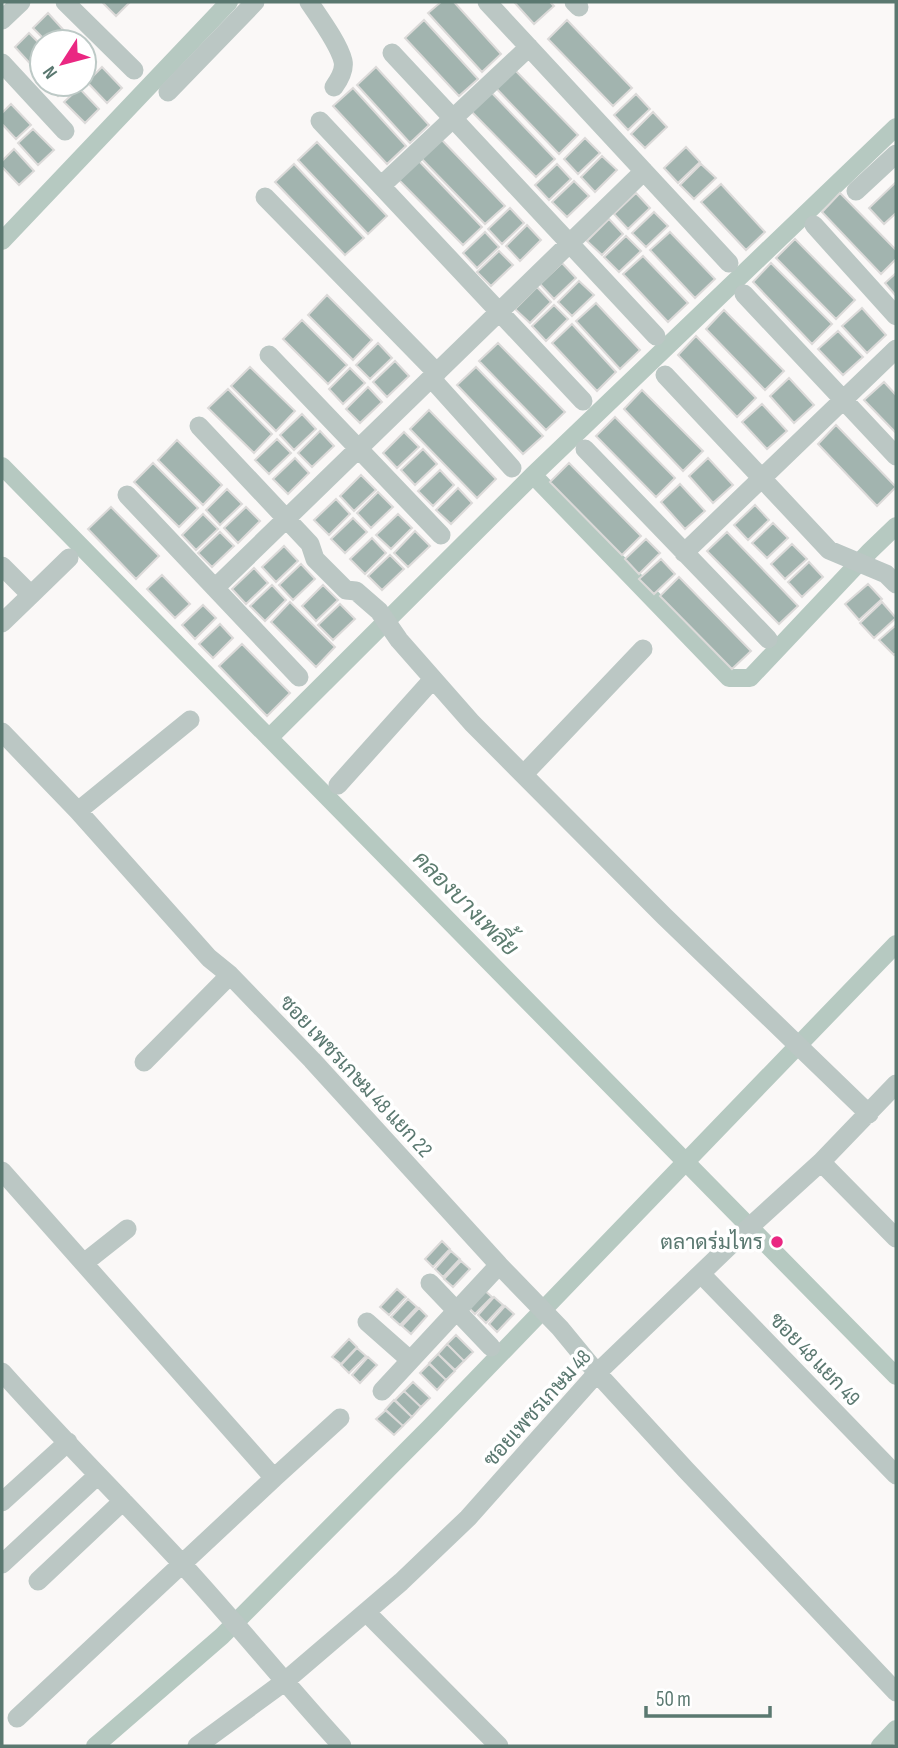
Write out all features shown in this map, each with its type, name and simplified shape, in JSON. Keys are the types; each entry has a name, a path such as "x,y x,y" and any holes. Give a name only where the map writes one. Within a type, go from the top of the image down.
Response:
{"street":[{"path":"2,20 21,2"},
{"path":"65,2 134,69"},
{"path":"168,92 255,2"},
{"path":"309,2 343,62 342,71 334,87"},
{"path":"487,2 729,263"},
{"path":"381,186 529,47"},
{"path":"392,53 656,336"},
{"path":"2,63 65,131"},
{"path":"320,121 583,401"},
{"path":"856,191 896,154"},
{"path":"215,588 644,171"},
{"path":"265,197 434,375 512,468"},
{"path":"814,225 896,316"},
{"path":"744,294 896,456"},
{"path":"684,553 896,349"},
{"path":"269,355 441,534"},
{"path":"665,375 829,550 891,579"},
{"path":"199,426 310,544 315,559 346,590 356,591 379,611 399,640 472,723 664,916 869,1114"},
{"path":"585,449 768,639"},
{"path":"127,495 299,677"},
{"path":"2,623 69,558"},
{"path":"2,566 31,595"},
{"path":"524,774 643,649"},
{"path":"338,785 433,679"},
{"path":"78,811 190,719"},
{"name":"ซอย เพชรเกษม 48 แยก 22","path":"2,732 78,811 209,958 230,975 312,1060 560,1328 597,1373 686,1470 896,1692"},
{"path":"144,1062 230,975"},
{"name":"ซอยเพชรเกษม 48","path":"197,1746 284,1682 366,1612 468,1518 597,1373 821,1162 896,1084"},
{"path":"821,1162 896,1238"},
{"path":"2,1171 274,1478"},
{"path":"84,1263 127,1229"},
{"path":"382,1391 499,1265"},
{"name":"ซอย 48 แยก 49","path":"701,1274 896,1475"},
{"path":"430,1283 491,1348"},
{"path":"367,1322 410,1360"},
{"path":"2,1371 9,1394 68,1442 183,1565 342,1746"},
{"path":"17,1718 340,1418"},
{"path":"2,1502 68,1442"},
{"path":"2,1564 98,1475"},
{"path":"38,1581 123,1501"},
{"path":"366,1612 499,1746"}],"building":[{"path":"102,2 130,2 116,16"},
{"path":"441,2 454,2 501,54 482,72 428,13"},
{"path":"514,2 550,2 554,6 534,24"},
{"path":"48,13 62,28 33,28"},
{"path":"424,20 478,79 459,96 405,38"},
{"path":"567,20 632,88 613,106 548,39"},
{"path":"28,34 28,61 15,47"},
{"path":"102,67 122,88 107,103 98,94 98,71"},
{"path":"376,67 429,125 410,143 357,85"},
{"path":"513,68 578,135 559,154 494,86"},
{"path":"353,88 406,146 387,164 333,106"},
{"path":"490,91 555,159 536,177 470,110"},
{"path":"636,94 650,109 628,130 614,115"},
{"path":"68,98 89,98 99,109 85,123 64,102"},
{"path":"11,104 31,125 16,139 2,124 2,113"},
{"path":"653,112 667,127 645,148 631,134"},
{"path":"33,129 54,150 38,165 18,143"},
{"path":"440,138 505,206 485,224 420,157"},
{"path":"585,138 600,153 578,174 564,159"},
{"path":"317,142 387,216 368,234 298,160"},
{"path":"686,147 700,162 678,183 664,168"},
{"path":"14,149 34,171 19,185 2,167 2,161"},
{"path":"602,156 617,170 595,192 581,177"},
{"path":"417,159 482,227 463,245 397,178"},
{"path":"294,164 364,238 345,255 275,182"},
{"path":"557,164 571,179 549,200 535,185"},
{"path":"701,164 716,178 694,199 680,185"},
{"path":"574,181 589,196 567,217 552,202"},
{"path":"896,182 896,213 884,224 869,208"},
{"path":"721,184 765,232 746,250 701,202"},
{"path":"636,193 650,208 628,229 614,214"},
{"path":"840,193 896,250 896,259 881,274 822,212"},
{"path":"510,208 524,223 502,244 488,229"},
{"path":"654,212 668,226 646,247 632,233"},
{"path":"609,219 623,234 602,255 587,241"},
{"path":"527,225 541,240 520,261 506,246"},
{"path":"485,232 499,247 477,268 463,253"},
{"path":"670,232 715,279 695,298 650,250"},
{"path":"626,236 641,251 619,272 604,257"},
{"path":"795,239 855,300 836,319 776,258"},
{"path":"499,251 513,265 491,286 477,272"},
{"path":"643,256 688,303 668,322 623,274"},
{"path":"562,263 576,278 554,299 540,284"},
{"path":"771,263 832,324 812,344 753,282"},
{"path":"896,273 896,296 885,283"},
{"path":"579,281 594,295 572,316 558,302"},
{"path":"537,287 551,302 530,323 515,309"},
{"path":"327,295 372,340 353,360 308,315"},
{"path":"596,303 640,350 620,369 576,321"},
{"path":"554,305 568,319 546,341 532,326"},
{"path":"862,308 886,335 867,353 842,326"},
{"path":"724,310 784,371 765,390 706,329"},
{"path":"302,320 347,365 328,384 283,339"},
{"path":"572,324 616,372 597,391 552,343"},
{"path":"838,331 863,357 843,375 818,349"},
{"path":"696,336 756,398 737,417 678,355"},
{"path":"378,343 392,358 370,379 356,365"},
{"path":"498,343 565,412 546,430 479,361"},
{"path":"395,361 409,376 387,397 373,382"},
{"path":"250,367 295,411 276,431 231,386"},
{"path":"476,367 543,436 523,454 457,385"},
{"path":"350,368 365,383 343,404 329,389"},
{"path":"789,378 814,405 794,423 770,396"},
{"path":"884,382 896,395 896,433 864,400"},
{"path":"368,387 382,402 360,423 346,409"},
{"path":"228,389 272,434 254,453 208,408"},
{"path":"642,390 703,451 683,471 624,409"},
{"path":"762,404 787,431 767,449 742,422"},
{"path":"429,410 496,479 477,498 410,429"},
{"path":"302,414 316,429 294,450 280,435"},
{"path":"615,417 675,478 656,497 596,436"},
{"path":"836,425 896,487 877,506 818,444"},
{"path":"320,431 334,446 312,467 298,453"},
{"path":"404,432 419,447 397,468 383,453"},
{"path":"277,439 291,453 269,474 255,460"},
{"path":"177,440 222,485 203,505 158,460"},
{"path":"423,449 437,464 415,485 401,470"},
{"path":"295,458 309,473 288,494 273,479"},
{"path":"708,458 733,485 713,503 689,476"},
{"path":"153,463 198,508 179,527 134,482"},
{"path":"569,463 641,536 622,555 550,482"},
{"path":"440,470 454,485 433,506 418,491"},
{"path":"361,475 376,490 354,511 340,496"},
{"path":"680,484 705,511 685,529 661,502"},
{"path":"458,488 472,503 451,524 436,510"},
{"path":"227,489 242,504 220,525 206,510"},
{"path":"378,492 393,507 371,528 357,513"},
{"path":"336,499 350,514 329,535 314,520"},
{"path":"755,505 769,520 748,540 734,525"},
{"path":"111,507 159,556 136,579 88,529"},
{"path":"246,507 260,521 238,543 224,528"},
{"path":"203,514 218,529 196,550 182,535"},
{"path":"398,514 412,528 391,549 376,535"},
{"path":"353,518 367,532 345,553 331,539"},
{"path":"773,523 788,538 767,558 752,543"},
{"path":"415,531 430,546 408,567 394,553"},
{"path":"220,532 234,546 212,567 198,553"},
{"path":"727,532 798,606 779,624 707,551"},
{"path":"372,538 386,553 365,574 350,559"},
{"path":"646,539 660,553 639,574 625,559"},
{"path":"792,544 807,559 785,579 771,564"},
{"path":"284,546 298,561 276,582 262,567"},
{"path":"390,555 404,569 382,590 368,576"},
{"path":"661,559 675,574 654,594 639,579"},
{"path":"809,562 823,577 802,597 788,582"},
{"path":"301,564 315,579 293,600 279,585"},
{"path":"254,568 268,583 246,604 232,589"},
{"path":"162,575 190,604 175,618 147,589"},
{"path":"679,577 751,651 732,669 660,596"},
{"path":"868,584 882,599 859,620 845,604"},
{"path":"272,585 286,600 265,621 250,606"},
{"path":"323,585 338,600 316,621 302,606"},
{"path":"290,602 335,647 316,667 271,622"},
{"path":"882,602 896,618 874,638 860,623"},
{"path":"340,604 355,619 333,640 318,625"},
{"path":"203,605 216,618 195,639 182,625"},
{"path":"220,624 233,638 213,658 199,644"},
{"path":"896,625 896,653 894,655 879,640"},
{"path":"242,644 290,693 267,716 219,666"},
{"path":"442,1241 450,1249 433,1267 425,1259"},
{"path":"451,1251 460,1259 443,1277 435,1269"},
{"path":"461,1261 470,1269 453,1287 444,1279"},
{"path":"397,1289 406,1297 389,1315 380,1307"},
{"path":"483,1289 492,1297 475,1314 467,1306"},
{"path":"494,1297 503,1305 486,1323 478,1315"},
{"path":"408,1299 417,1307 400,1325 391,1317"},
{"path":"505,1306 514,1314 497,1332 489,1324"},
{"path":"419,1308 427,1316 411,1334 402,1326"},
{"path":"456,1335 473,1352 464,1361 447,1344"},
{"path":"349,1339 357,1347 341,1364 332,1357"},
{"path":"447,1344 464,1361 455,1370 438,1354"},
{"path":"357,1348 366,1356 349,1373 341,1365"},
{"path":"438,1354 455,1371 446,1380 429,1363"},
{"path":"368,1357 377,1365 360,1383 352,1375"},
{"path":"429,1364 446,1380 437,1390 420,1373"},
{"path":"413,1382 430,1398 421,1407 404,1391"},
{"path":"404,1391 421,1407 412,1417 395,1400"},
{"path":"394,1400 412,1417 403,1426 385,1410"},
{"path":"386,1410 403,1426 394,1435 376,1419"}],"waterway":[{"path":"2,241 229,2"},
{"path":"269,738 533,475 896,127"},
{"name":"คลองบางเพลี้ย","path":"2,466 896,1376"},
{"path":"533,475 729,678 750,678 896,526"},
{"path":"95,1746 222,1636 431,1426 896,944"},
{"path":"880,1746 896,1729"}],"place":[{"name":"ตลาดร่มไทร","path":"777,1242"}]}
